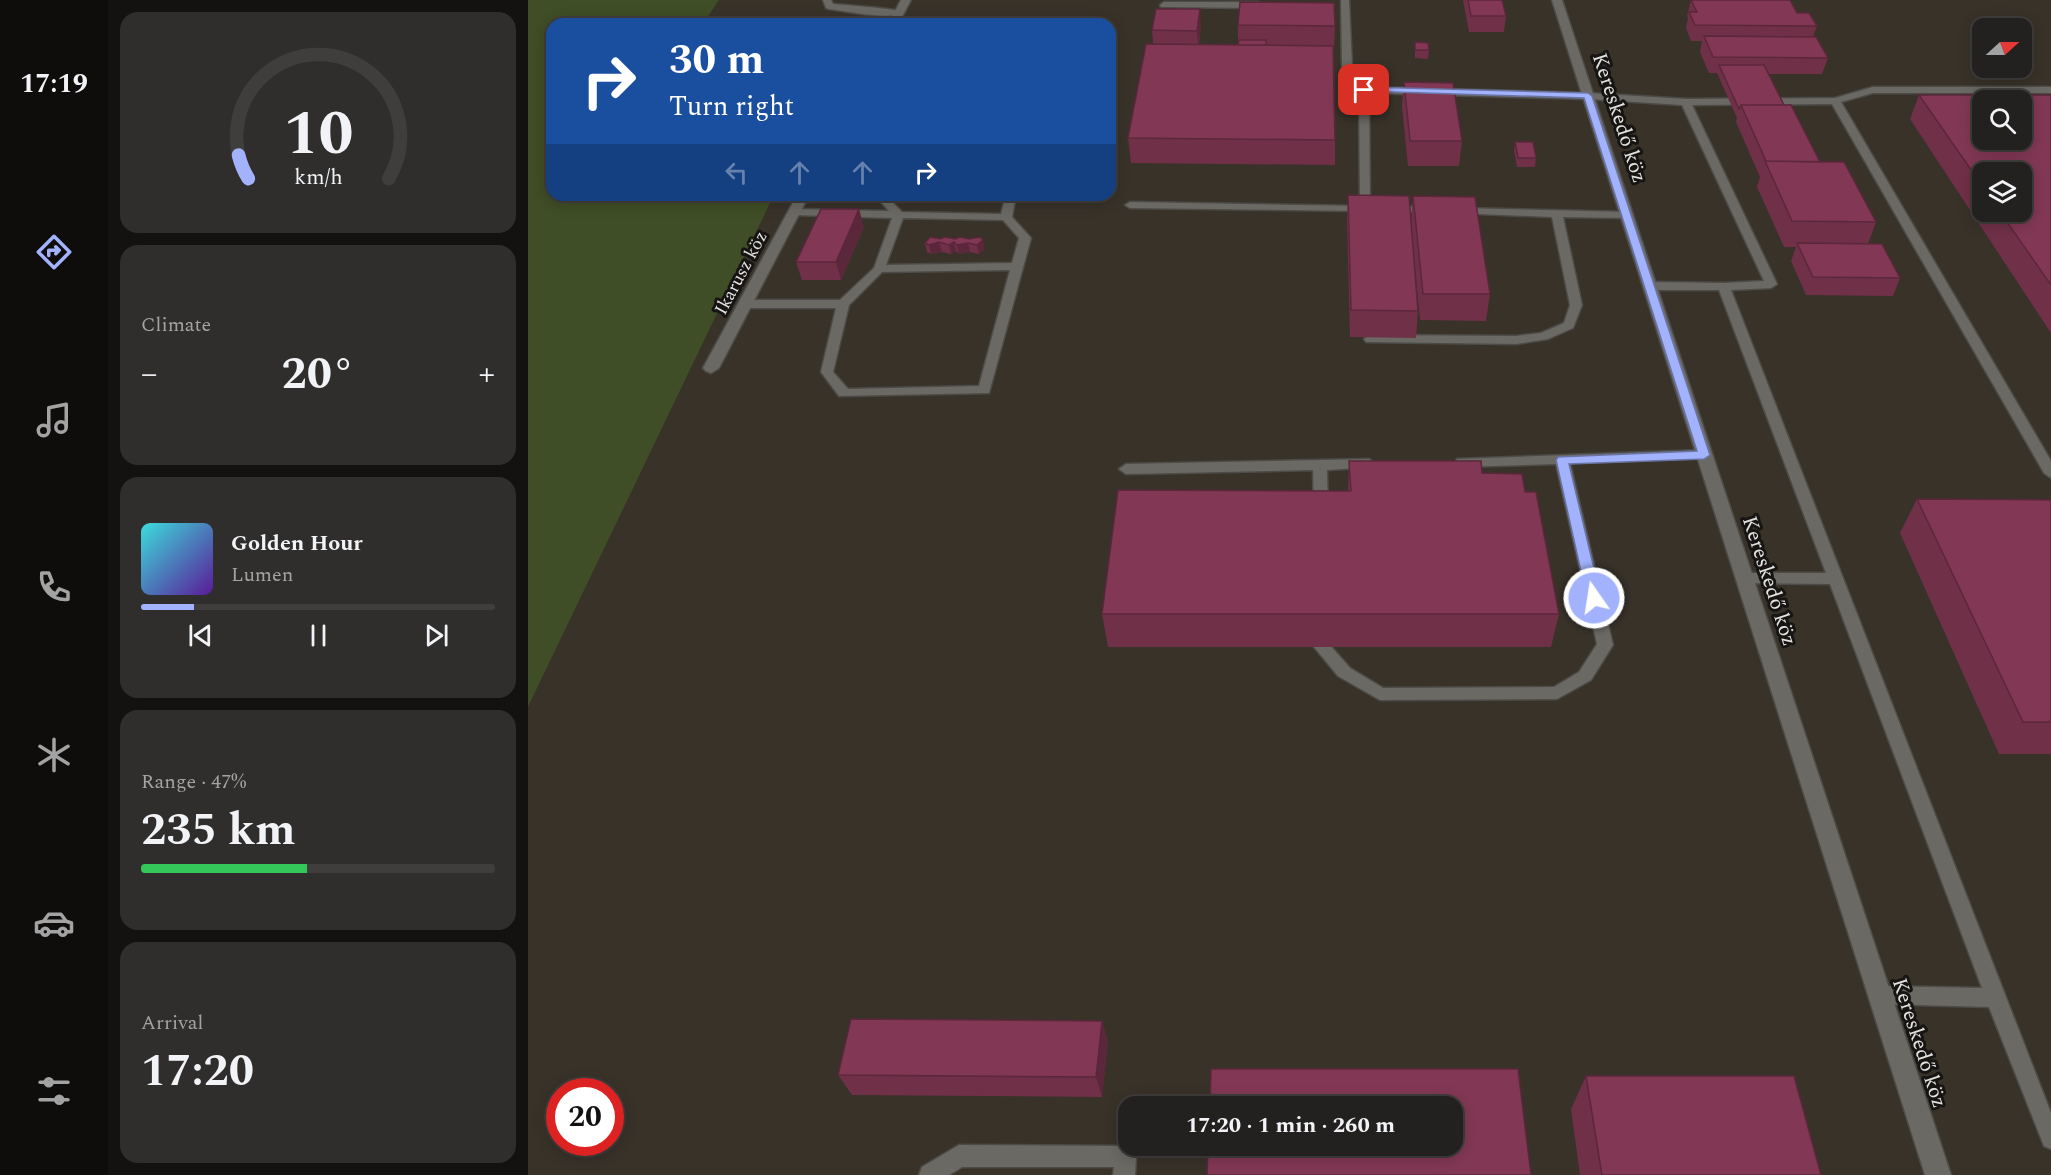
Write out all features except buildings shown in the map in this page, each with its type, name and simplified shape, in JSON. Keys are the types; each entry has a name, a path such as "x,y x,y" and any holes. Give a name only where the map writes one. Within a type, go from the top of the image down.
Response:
{"street":[{"path":"896,18 906,0"},
{"name":"Kereskedő köz","path":"1557,0 1938,1175"},
{"name":"Ikarusz köz","path":"711,368 800,201"}],"lane":[{"path":"827,0 830,6 873,12 900,12"},
{"path":"1341,3 1347,66 1364,90 1365,207"},
{"path":"1164,5 1266,5"},
{"path":"1364,90 1588,96 1686,102 1835,101 1873,90 2051,90"},
{"path":"1835,101 2051,473"},
{"path":"1650,286 1724,287 1771,284 1686,102"},
{"path":"886,201 899,215"},
{"path":"1006,217 1010,201"},
{"path":"1130,205 1365,207 1557,215 1627,215"},
{"path":"794,212 1006,217 1025,238 984,390 844,393 827,372 843,304 879,268 899,215"},
{"path":"1370,339 1516,340 1544,336 1569,325 1576,305 1557,215"},
{"path":"879,268 1017,266"},
{"path":"1724,287 2051,1139"},
{"path":"745,304 843,304"},
{"path":"1447,462 1704,455"},
{"path":"1322,647 1344,672 1380,694 1557,693 1585,676 1605,645 1562,460"},
{"path":"1126,469 1378,464"},
{"path":"1320,465 1321,525"},
{"path":"1745,578 1835,579"},
{"path":"1880,995 1995,998"},
{"path":"930,1175 959,1156 1125,1157 1124,1175"}],"shaded area":[{"path":"719,0 2051,0 2051,1175 528,1175 528,707 771,201 1116,201 1116,18 707,18"}],"green space":[{"path":"528,0 719,0 707,18 546,18 546,201 771,201 528,707"}],"route":[{"path":"1364,90 1588,96 1704,455 1562,460 1594,598"}]}
